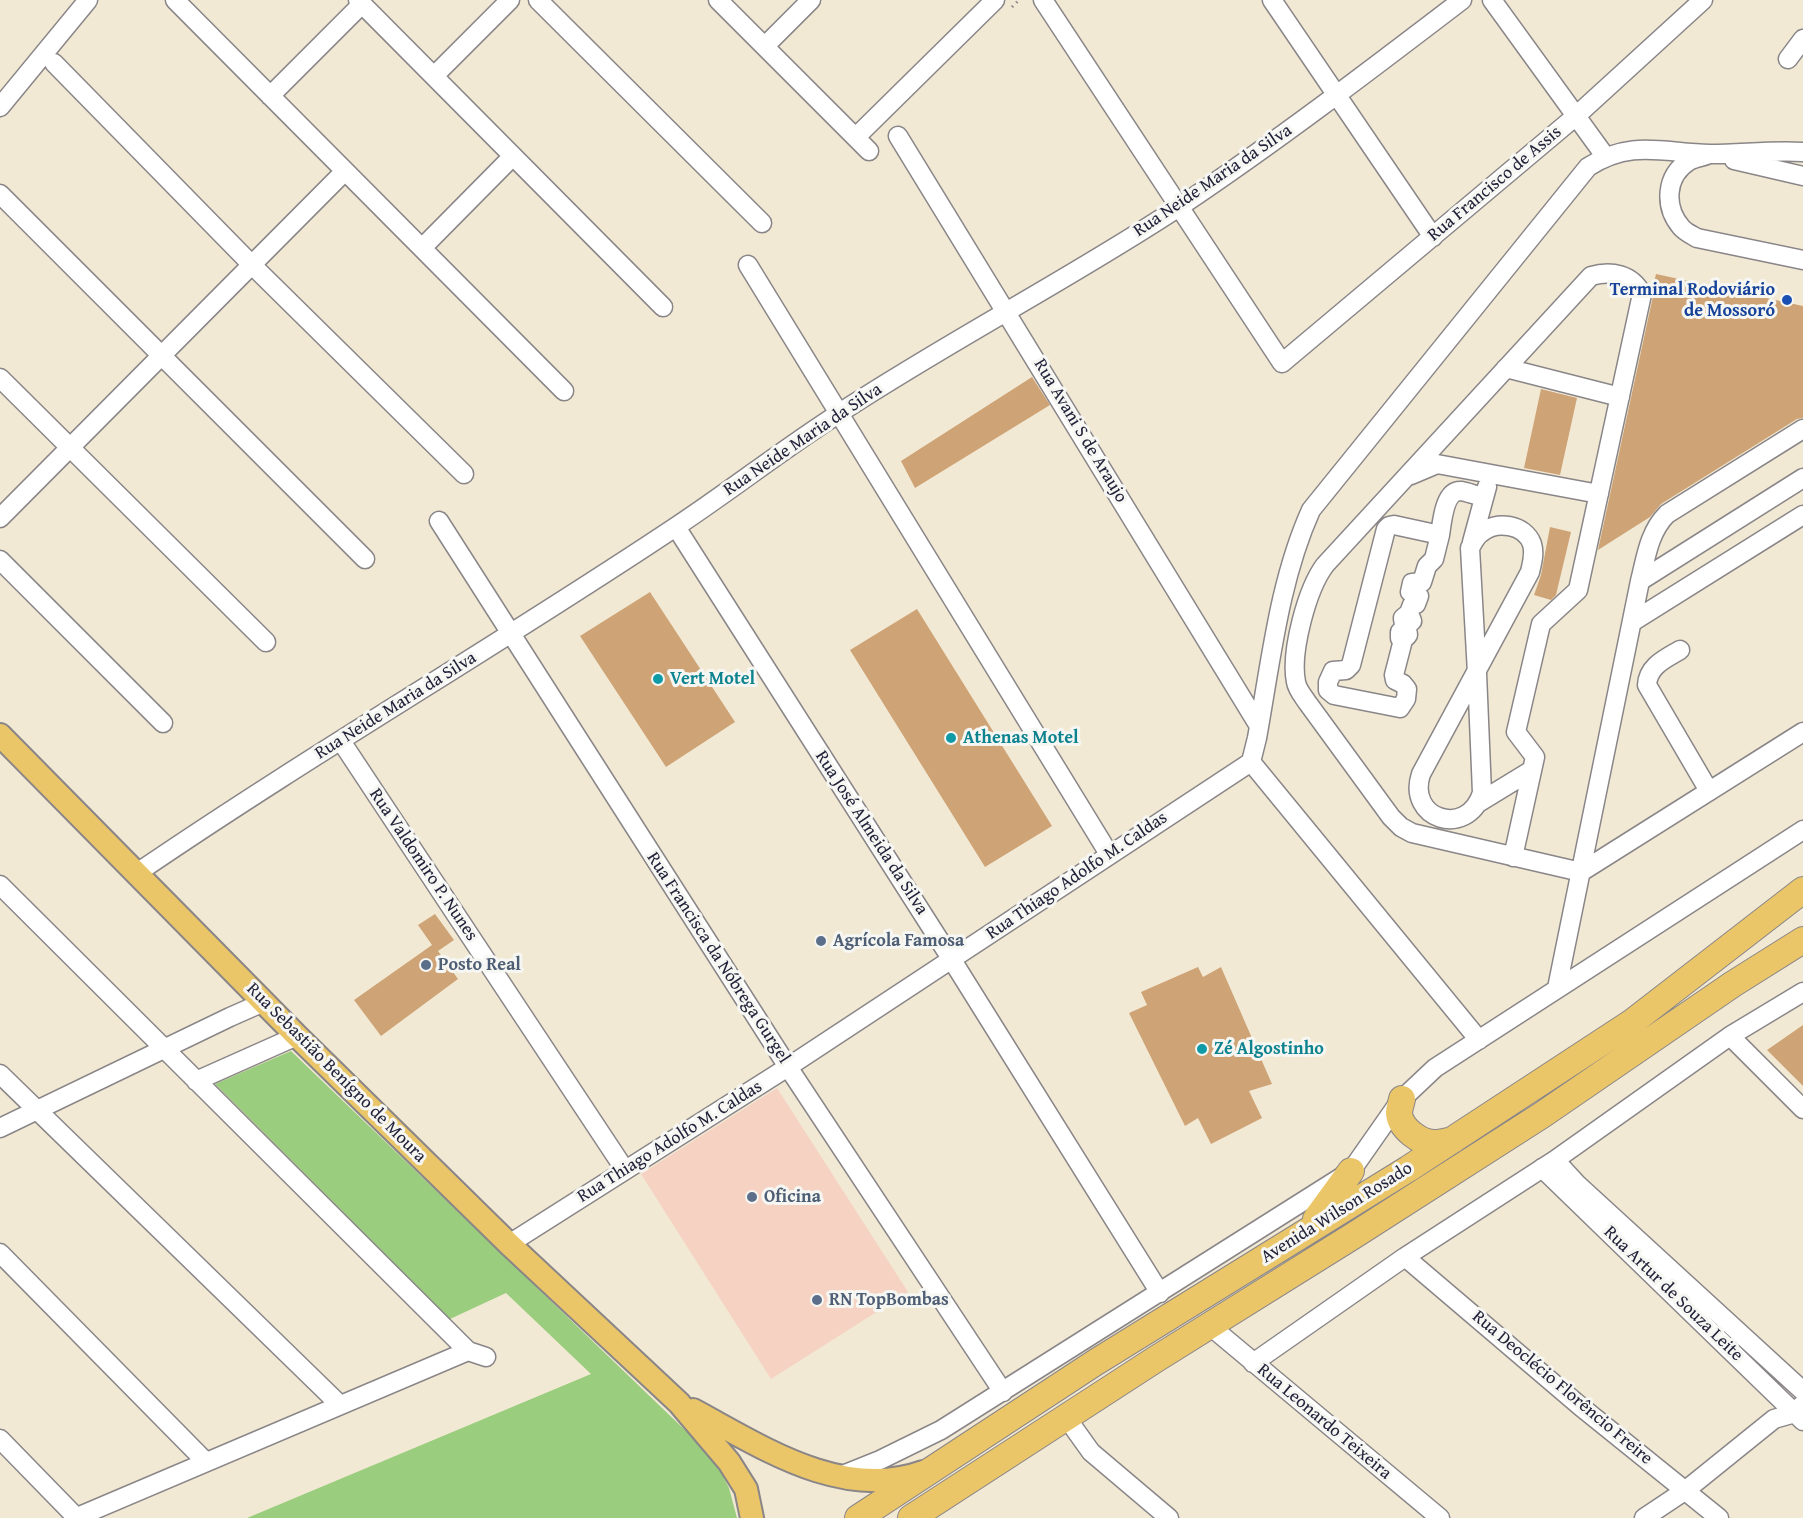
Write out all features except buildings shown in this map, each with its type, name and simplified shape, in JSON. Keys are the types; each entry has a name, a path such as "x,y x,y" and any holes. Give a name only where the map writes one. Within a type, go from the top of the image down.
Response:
{"highway":[{"name":"Avenida Wilson Rosado","path":"858,1518 1096,1362 1453,1140 1631,1023 1803,890"},
{"name":"Avenida Wilson Rosado","path":"911,1518 1209,1325 1542,1115 1733,984 1803,940"},
{"path":"1402,1099 1400,1117 1412,1134 1433,1143 1453,1140"},
{"path":"1306,1232 1351,1171"}],"main road":[{"name":"Rua Sebastião Benígno de Moura","path":"0,735 297,1036 509,1244 679,1402"},
{"path":"679,1402 767,1450 838,1477 880,1480 905,1478 937,1466"},
{"path":"679,1402 729,1462 746,1489 752,1518"}],"street":[{"path":"0,107 88,0"},
{"path":"175,0 564,391"},
{"path":"434,76 510,0"},
{"path":"538,0 762,223"},
{"path":"718,0 856,137 868,152"},
{"path":"765,46 811,0"},
{"path":"856,137 995,0"},
{"path":"1043,0 1179,207"},
{"path":"1272,0 1433,237"},
{"name":"Rua Neide Maria da Silva","path":"137,873 239,804 676,527 839,413 1179,207 1337,96 1462,0"},
{"path":"1492,0 1605,156"},
{"name":"Rua Francisco de Assis","path":"1179,207 1282,363 1576,116 1703,0"},
{"path":"270,96 360,2 663,307"},
{"path":"1788,59 1803,39"},
{"path":"54,63 464,474"},
{"name":"Rua Avani S de Araujo","path":"898,136 1259,726"},
{"path":"1479,1040 1251,762 1286,580 1299,538 1311,510 1588,167 1605,156 1650,149 1709,154 1803,152"},
{"path":"1803,176 1709,154 1689,161 1669,186 1669,202 1674,217 1683,230 1697,237 1803,260"},
{"path":"422,248 513,156"},
{"path":"0,518 66,444 342,168"},
{"path":"0,194 365,559"},
{"path":"748,265 1109,854"},
{"path":"1513,857 1535,757 1516,732 1541,624 1578,590 1642,294 1638,285 1616,274 1601,273 1591,276 1315,578 1304,610 1295,660 1296,684 1391,817 1401,827 1430,838 1513,857 1581,872 1803,732"},
{"path":"1506,368 1620,397"},
{"path":"0,378 266,642"},
{"path":"1557,988 1640,581 1652,533 1657,523 1666,514 1803,429"},
{"path":"0,502 66,444"},
{"path":"1407,477 1437,464 1599,494"},
{"path":"1470,548 1479,534 1500,524 1518,528 1528,535 1533,545 1534,557 1530,572 1477,673 1421,774 1417,785 1424,807 1443,819 1453,820 1474,809 1482,793 1477,673 1470,548 1491,474"},
{"path":"1640,581 1803,478"},
{"path":"1440,536 1394,525 1386,529 1351,665 1346,670 1334,671 1328,682 1328,690 1334,695 1400,708 1404,705 1408,693 1406,687 1397,682 1394,675 1412,605 1416,604 1419,596 1410,591 1412,583 1422,584 1426,566 1434,559 1440,536 1448,498 1459,491 1484,497"},
{"path":"1632,622 1803,515"},
{"name":"Rua Francisca da Nóbrega Gurgel","path":"439,521 788,1067 1003,1392"},
{"name":"Rua José Almeida da Silva","path":"676,527 952,960 1160,1293"},
{"path":"0,560 163,723"},
{"path":"1680,650 1651,669 1647,676 1647,685 1709,791"},
{"name":"Rua Valdomiro P. Nunes","path":"340,741 625,1170"},
{"name":"Rua Thiago Adolfo M. Caldas","path":"509,1244 788,1067 1251,762"},
{"path":"1478,803 1532,770"},
{"path":"838,1477 880,1460 940,1430 1351,1171 1402,1099 1435,1068 1803,830"},
{"path":"0,885 196,1081 477,1354 340,1406 75,1518 0,1440"},
{"path":"1253,1363 1405,1257 1549,1164 1730,1036 1803,992"},
{"path":"0,1128 264,1002"},
{"path":"196,1081 297,1036"},
{"path":"1730,1036 1803,1109"},
{"path":"0,1074 340,1406"},
{"name":"Rua Artur de Souza Leite","path":"1549,1164 1578,1185 1801,1384"},
{"name":"Rua Artur de Souza Leite","path":"1549,1164 1796,1410"},
{"path":"0,1253 206,1462"},
{"name":"Rua Deoclécio Florêncio Freire","path":"1405,1257 1580,1406 1719,1518"},
{"name":"Rua Leonardo Teixeira","path":"1209,1325 1440,1518"},
{"path":"1644,1518 1686,1490 1774,1419 1796,1410 1801,1384"},
{"path":"1066,1417 1091,1452 1169,1518"}],"shaded area":[{"name":"Oficina","path":"777,1088 908,1292 771,1379 641,1174"}],"green space":[{"path":"291,1051 713,1457 729,1488 737,1518 247,1518 591,1374 506,1293 450,1319 215,1084"}],"place":[{"name":"Terminal Rodoviário de Mossoró","path":"1787,300"},
{"name":"Vert Motel","path":"658,679"},
{"name":"Athenas Motel","path":"951,738"},
{"name":"Agrícola Famosa","path":"821,941"},
{"name":"Posto Real","path":"426,965"},
{"name":"Zé Algostinho","path":"1202,1049"},
{"name":"Oficina","path":"752,1197"},
{"name":"RN TopBombas","path":"817,1300"}]}
